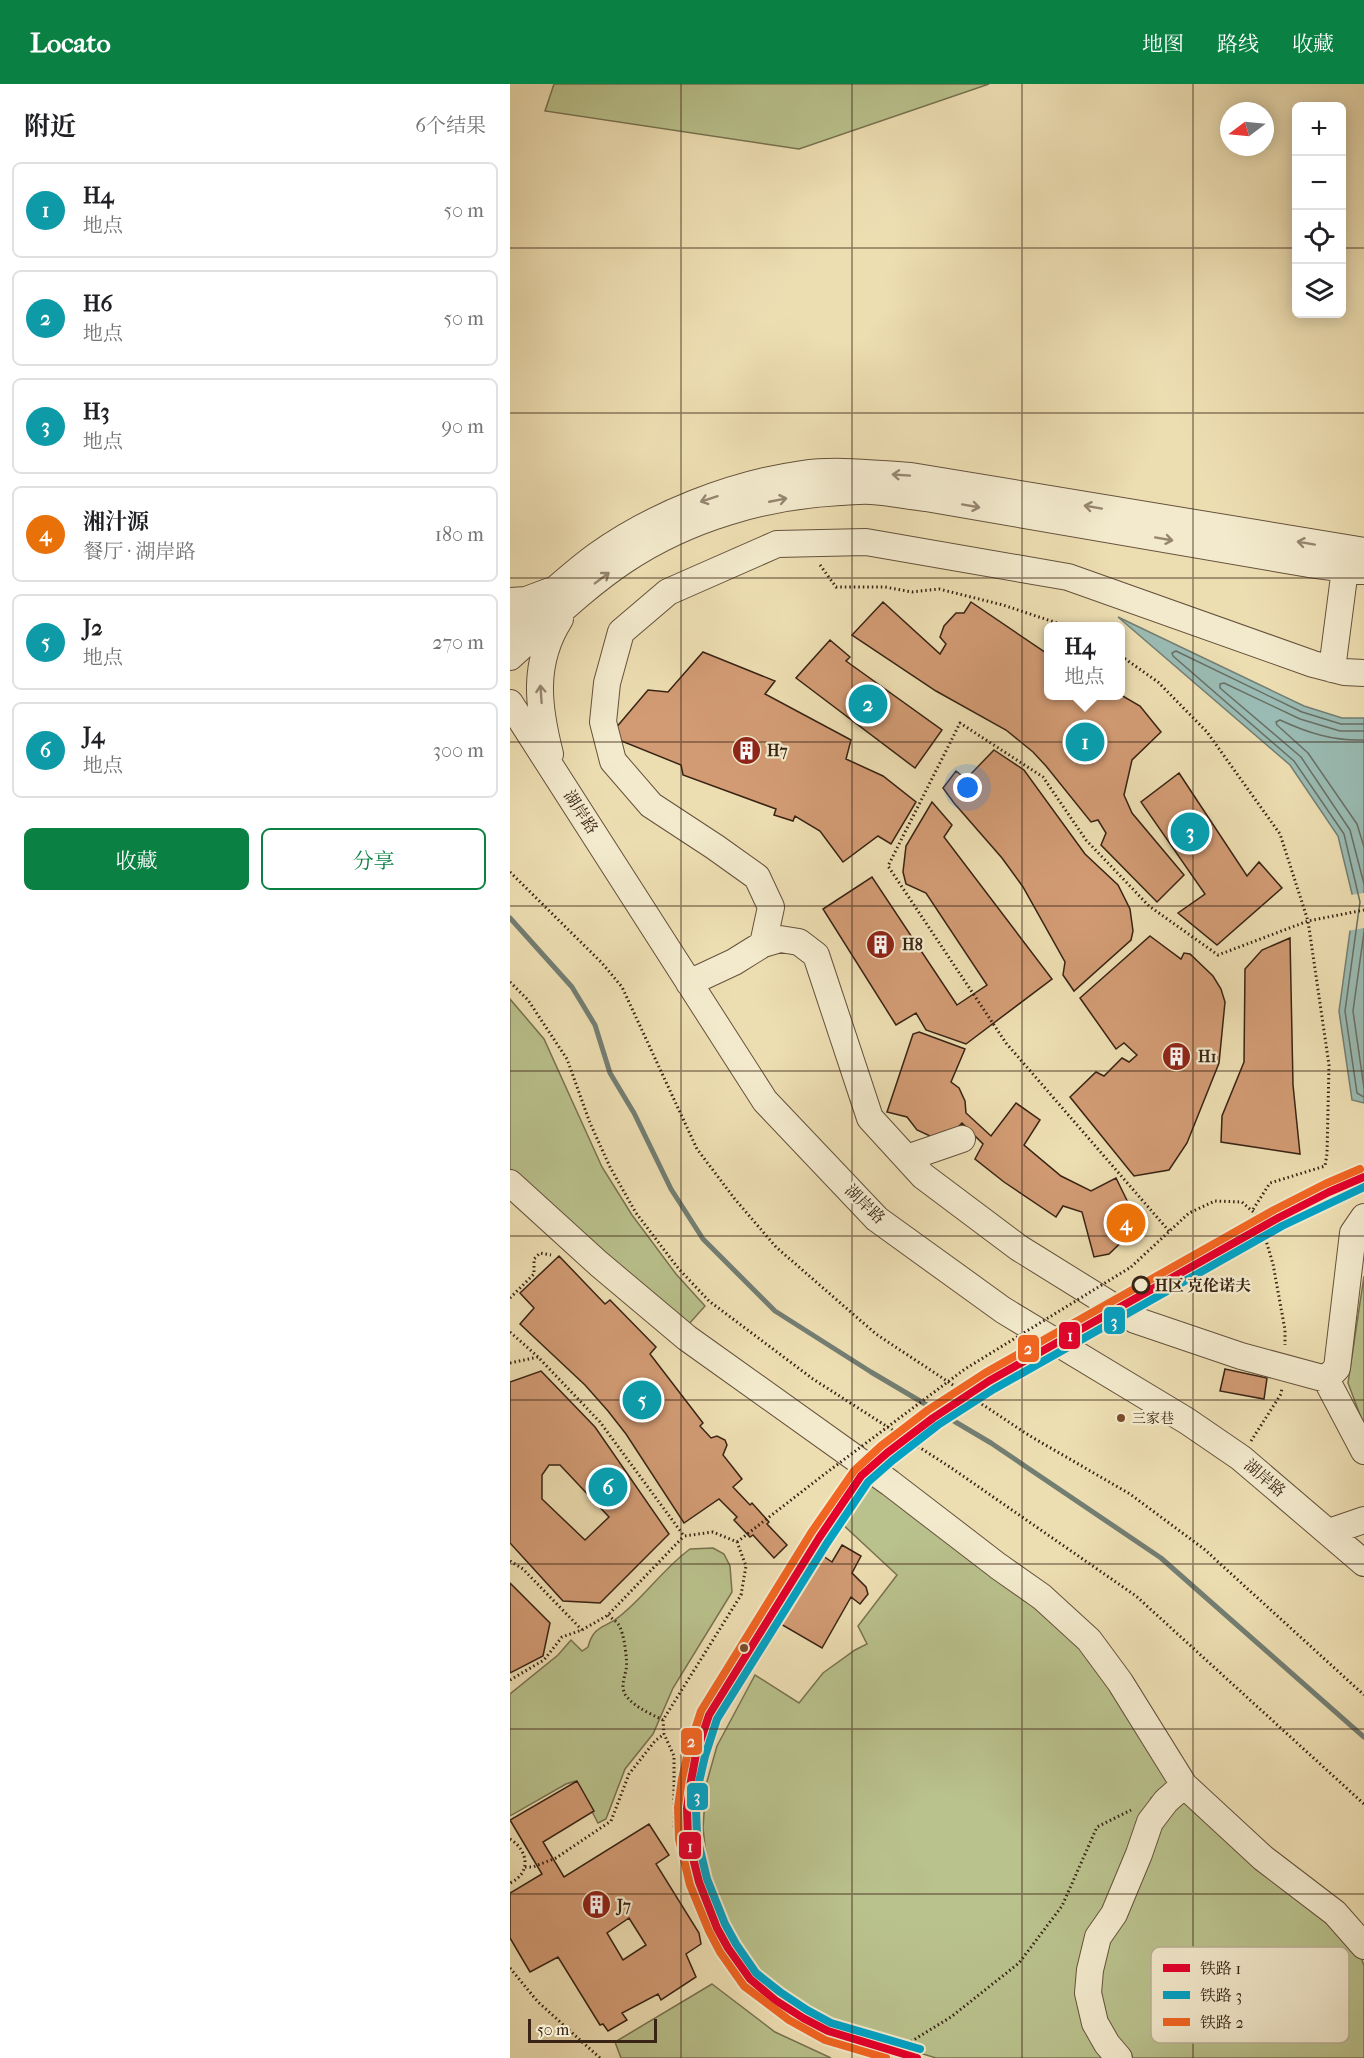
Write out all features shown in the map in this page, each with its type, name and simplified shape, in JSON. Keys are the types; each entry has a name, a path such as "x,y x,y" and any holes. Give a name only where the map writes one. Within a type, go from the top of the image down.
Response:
{"street":[{"path":"510,657 565,596 595,556 639,527 692,504 747,487 802,474 846,472 911,476 1364,551"},
{"path":"510,630 656,542 698,522 748,506 814,493 870,491 926,498 1355,570 1332,669"},
{"path":"763,944 771,907 757,877 651,805 613,761 603,722 607,683 621,632 668,592 777,544 866,542 1068,577 1332,669 1364,673"},
{"path":"510,601 565,596"},
{"path":"555,772 544,722 540,682 545,647 565,596"},
{"name":"湖岸路","path":"510,703 765,1101 877,1219 1003,1310 1168,1410 1241,1458 1364,1563"},
{"path":"689,983 734,962 763,944 780,939 799,942 816,955 870,1118 923,1176 1019,1248 1135,1320 1283,1369 1326,1379 1364,1450"},
{"path":"907,1158 962,1139"},
{"path":"510,1183 599,1264 687,1338 705,1362 890,1483 1042,1597 1089,1640 1120,1682 1184,1785 1263,1858 1335,1913 1364,1946"},
{"path":"1326,1379 1337,1368 1353,1233 1364,1217"},
{"path":"1329,1532 1364,1520"},
{"path":"1119,2058 1107,2044 1095,2023 1088,1993 1090,1970 1098,1937 1114,1914 1150,1822 1166,1801 1184,1785"}],"path":[{"path":"806,544 836,587 885,587 912,592 939,589 1003,605 1052,622"},
{"path":"1125,659 1158,682 1207,732 1280,834 1308,921 1329,1065 1328,1154 1325,1166 1270,1183 1252,1210"},
{"path":"1169,1231 1006,1043 888,867 960,723 1043,777 1086,840 1149,906 1218,955 1308,921 1364,910"},
{"path":"510,872 602,963 622,987 697,1149 734,1198 776,1247 876,1334 1030,1436 1130,1494 1204,1549 1364,1695"},
{"path":"510,982 528,1000 567,1059 590,1123 610,1167 636,1213 678,1268 709,1301 813,1379 950,1467 1136,1596 1364,1804"},
{"path":"737,1542 965,1369 1131,1267 1189,1213 1215,1201 1242,1202 1259,1217 1278,1287 1285,1330 1281,1394 1241,1458"},
{"path":"510,1298 534,1274 534,1260 540,1253 552,1256"},
{"path":"510,1332 538,1357 600,1422 684,1536"},
{"path":"510,1363 538,1357"},
{"path":"510,1680 544,1660 562,1637 582,1630 608,1615 684,1536 713,1532 737,1542 746,1566 741,1595 663,1720 664,1734 674,1756 674,1826 690,1892 706,1929 734,1973 762,2000 826,2039 859,2051 892,2058"},
{"path":"510,1561 523,1569 582,1630"},
{"path":"608,1615 622,1631 627,1668 623,1678 627,1698 663,1720"},
{"path":"525,1867 533,1867 556,1858 611,1821 629,1774 655,1741 664,1734"},
{"path":"885,2057 951,2017 1019,1963 1062,1906 1096,1827 1135,1808"},
{"path":"510,1839 523,1850 525,1859 525,1867 521,1875 510,1883"},
{"path":"510,1968 538,2002 600,2058"}],"green space":[{"path":"554,84 989,84 799,149 545,111"},
{"path":"510,999 544,1039 602,1167 632,1215 676,1274 705,1306 688,1325 540,1198 510,1169"},
{"path":"1364,1276 1364,1420 1363,1423 1348,1383"},
{"path":"876,1480 1061,1625 1089,1653 1169,1781 1167,1789 1151,1798 1139,1842 1084,1958 1112,2058 936,2058 855,2033 795,2005 749,1974 726,1930 708,1872 703,1828 706,1785 717,1746 755,1675 799,1703 823,1673 867,1644 858,1626 897,1575 840,1522 852,1505"},
{"path":"713,1548 724,1554 730,1566 732,1592 673,1688 653,1734 625,1769 606,1819 598,1823 576,1781 566,1784 510,1816 510,1694 558,1655 571,1640 582,1651 588,1647 593,1634 629,1608 690,1549"},
{"path":"1173,1802 1191,1802 1305,1901 1360,1954 1364,1966 1364,2058 1126,2058 1099,2019 1100,1945"},
{"path":"712,1984 775,2032 831,2058 621,2058 615,2042"}],"water":[{"path":"1118,617 1304,706 1342,718 1364,718 1364,1103 1352,1100 1339,1011 1354,902 1338,836 1290,765"}],"pier":[{"path":"1364,893 1364,928 1347,931 1350,895"}],"building":[{"path":"883,602 940,654 946,644 940,637 944,626 956,613 964,613 971,602 1044,652 1044,700 1125,700 1125,697 1140,706 1161,732 1132,760 1124,795 1132,813 1184,875 1157,902 1101,845 1106,833 1098,820 1091,822 1033,752 1006,730 936,691 852,635"},
{"path":"830,640 850,657 846,661 942,730 915,768 796,678"},
{"name":"H7","path":"703,652 775,681 765,694 851,740 846,759 883,776 916,802 891,844 878,836 843,862 820,831 795,816 793,821 774,815 776,809 683,775 681,765 609,736 648,690 668,692"},
{"path":"994,750 1024,770 1085,854 1118,885 1130,909 1133,931 1131,940 1074,991 1063,975 1065,962 1023,887 1002,858 943,788 956,771 966,779"},
{"path":"1179,773 1247,876 1259,862 1282,888 1217,945 1178,913 1205,894 1141,802"},
{"name":"H8","path":"932,802 952,825 944,837 1052,979 966,1044 926,1030 916,1013 896,1025 823,909 872,877 957,1005 987,985 926,893 906,884 903,872 906,846"},
{"name":"H1","path":"1150,936 1181,959 1184,953 1190,954 1213,976 1221,989 1225,1002 1219,1063 1187,1143 1169,1170 1134,1176 1070,1097 1096,1072 1104,1076 1122,1058 1129,1062 1137,1055 1124,1043 1116,1049 1080,998"},
{"path":"1290,938 1293,1085 1300,1154 1221,1142 1222,1116 1244,1062 1245,969 1262,950"},
{"path":"919,1032 965,1049 951,1082 959,1088 965,1101 966,1113 991,1136 1016,1103 1040,1120 1024,1145 1061,1176 1091,1191 1116,1178 1139,1225 1109,1254 1094,1257 1082,1212 1063,1206 1056,1217 1004,1182 975,1159 983,1144 962,1123 956,1129 940,1136 930,1136 917,1130 907,1117 887,1112 913,1034"},
{"path":"559,1256 605,1304 610,1300 656,1347 650,1354 703,1423 700,1426 711,1438 717,1436 725,1440 727,1445 723,1455 742,1479 733,1487 750,1505 752,1503 769,1522 767,1524 787,1545 774,1558 753,1535 750,1537 734,1520 737,1517 719,1499 684,1523 626,1434 608,1411 585,1385 520,1324 534,1308 520,1293"},
{"path":"1225,1369 1267,1378 1264,1399 1220,1391"},
{"path":"541,1371 595,1427 669,1534 600,1603 563,1601 510,1543 510,1382","holes":["549,1465 560,1465 609,1517 585,1540 542,1499 542,1475"]},
{"path":"842,1545 861,1556 852,1573 866,1587 868,1594 860,1604 851,1597 822,1648 779,1623 823,1556 832,1562"},
{"path":"510,1583 550,1623 543,1656 510,1673"},
{"path":"749,1631 756,1635 740,1665 732,1660"},
{"name":"J7","path":"577,1781 594,1811 543,1842 564,1877 649,1824 669,1855 656,1864 699,1933 701,1944 686,1954 696,1977 661,2000 658,1994 622,2013 627,2020 608,2031 603,2024 600,2025 558,1957 530,1972 510,1938 510,1893 542,1874 510,1820","holes":["629,1918 646,1945 623,1960 607,1933"]}],"waterway":[{"path":"510,918 572,987 595,1025 610,1073 634,1113 671,1189 703,1239 775,1311 871,1372 991,1443 1161,1558 1364,1737"}],"rail line":[{"name":"2","path":"886,2058 825,2040 789,2020 744,1986 720,1952 690,1885 679,1839 678,1807 682,1779 701,1711 811,1533 854,1471 881,1446 928,1410 985,1373 1274,1210 1360,1169"},
{"name":"1","path":"917,2058 828,2031 803,2018 775,2000 750,1979 728,1948 717,1928 699,1882 688,1838 687,1808 691,1781 696,1754 709,1715 819,1538 861,1476 887,1453 933,1418 989,1381 1278,1218 1364,1177"},
{"name":"3","path":"920,2049 831,2023 807,2010 756,1973 736,1944 725,1924 707,1879 697,1837 696,1808 699,1782 717,1719 827,1543 868,1482 893,1460 938,1425 994,1389 1282,1226 1364,1187"}],"place":[{"name":"H6","path":"868,704"},
{"name":"H4","path":"1085,742"},
{"name":"H7","path":"746,750"},
{"name":"H3","path":"1190,832"},
{"name":"H8","path":"881,944"},
{"name":"H1","path":"1177,1056"},
{"name":"湘汁源","path":"1126,1223"},
{"name":"H区 克伦诺夫","path":"1141,1285"},
{"name":"J2","path":"642,1400"},
{"name":"三家巷","path":"1121,1418"},
{"name":"J4","path":"608,1487"},
{"name":"J7","path":"596,1905"}]}
